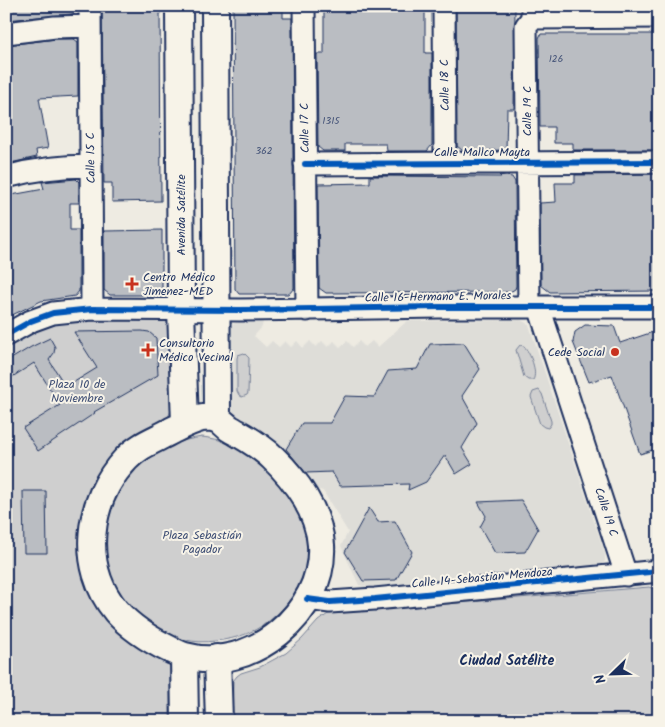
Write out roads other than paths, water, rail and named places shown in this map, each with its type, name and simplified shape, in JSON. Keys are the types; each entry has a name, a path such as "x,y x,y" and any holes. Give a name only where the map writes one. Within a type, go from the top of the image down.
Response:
{"main road":[{"name":"Avenida Satélite","path":"179,6 181,310 185,423"},
{"path":"215,6 217,418"},
{"path":"202,418 217,418 269,454 286,472 308,503 319,533 321,547 317,574 307,599 291,621 267,641 244,652 217,658 184,656 156,644 141,634 127,623 115,609 94,566 92,550 95,517 103,493 116,471 140,447 185,423 202,418"},
{"path":"184,656 185,721"},
{"path":"217,658 219,721"}],"street":[{"name":"Calle 17 C","path":"304,6 307,310"},
{"name":"Calle 18 C","path":"444,6 446,163"},
{"path":"532,12 659,17"},
{"name":"Calle 19 C","path":"532,12 526,26 527,163 534,307 626,575"},
{"path":"6,33 55,27 89,16"},
{"name":"Calle 15 C","path":"89,16 92,309"},
{"name":"Calle Mallco Mayta","path":"305,164 659,162"},
{"path":"6,177 62,166 91,166"},
{"name":"Calle 16-Hermano E. Morales","path":"92,309 307,310 659,307"},
{"path":"6,335 31,321 53,313 92,309"},
{"name":"Calle 14-Sebastian Mendoza","path":"307,599 339,602 659,571"}],"place":[{"name":"Centro Médico Jimenez-MED","path":"132,284"},
{"name":"Consultorio Médico Vecinal","path":"148,350"},
{"name":"Cede Social","path":"615,352"}],"district":[{"name":"Ciudad Satélite","path":"507,661"}],"park label":[{"name":"Plaza 10 de Noviembre","path":"77,391"},
{"name":"Plaza Sebastián Pagador","path":"202,542"}]}
